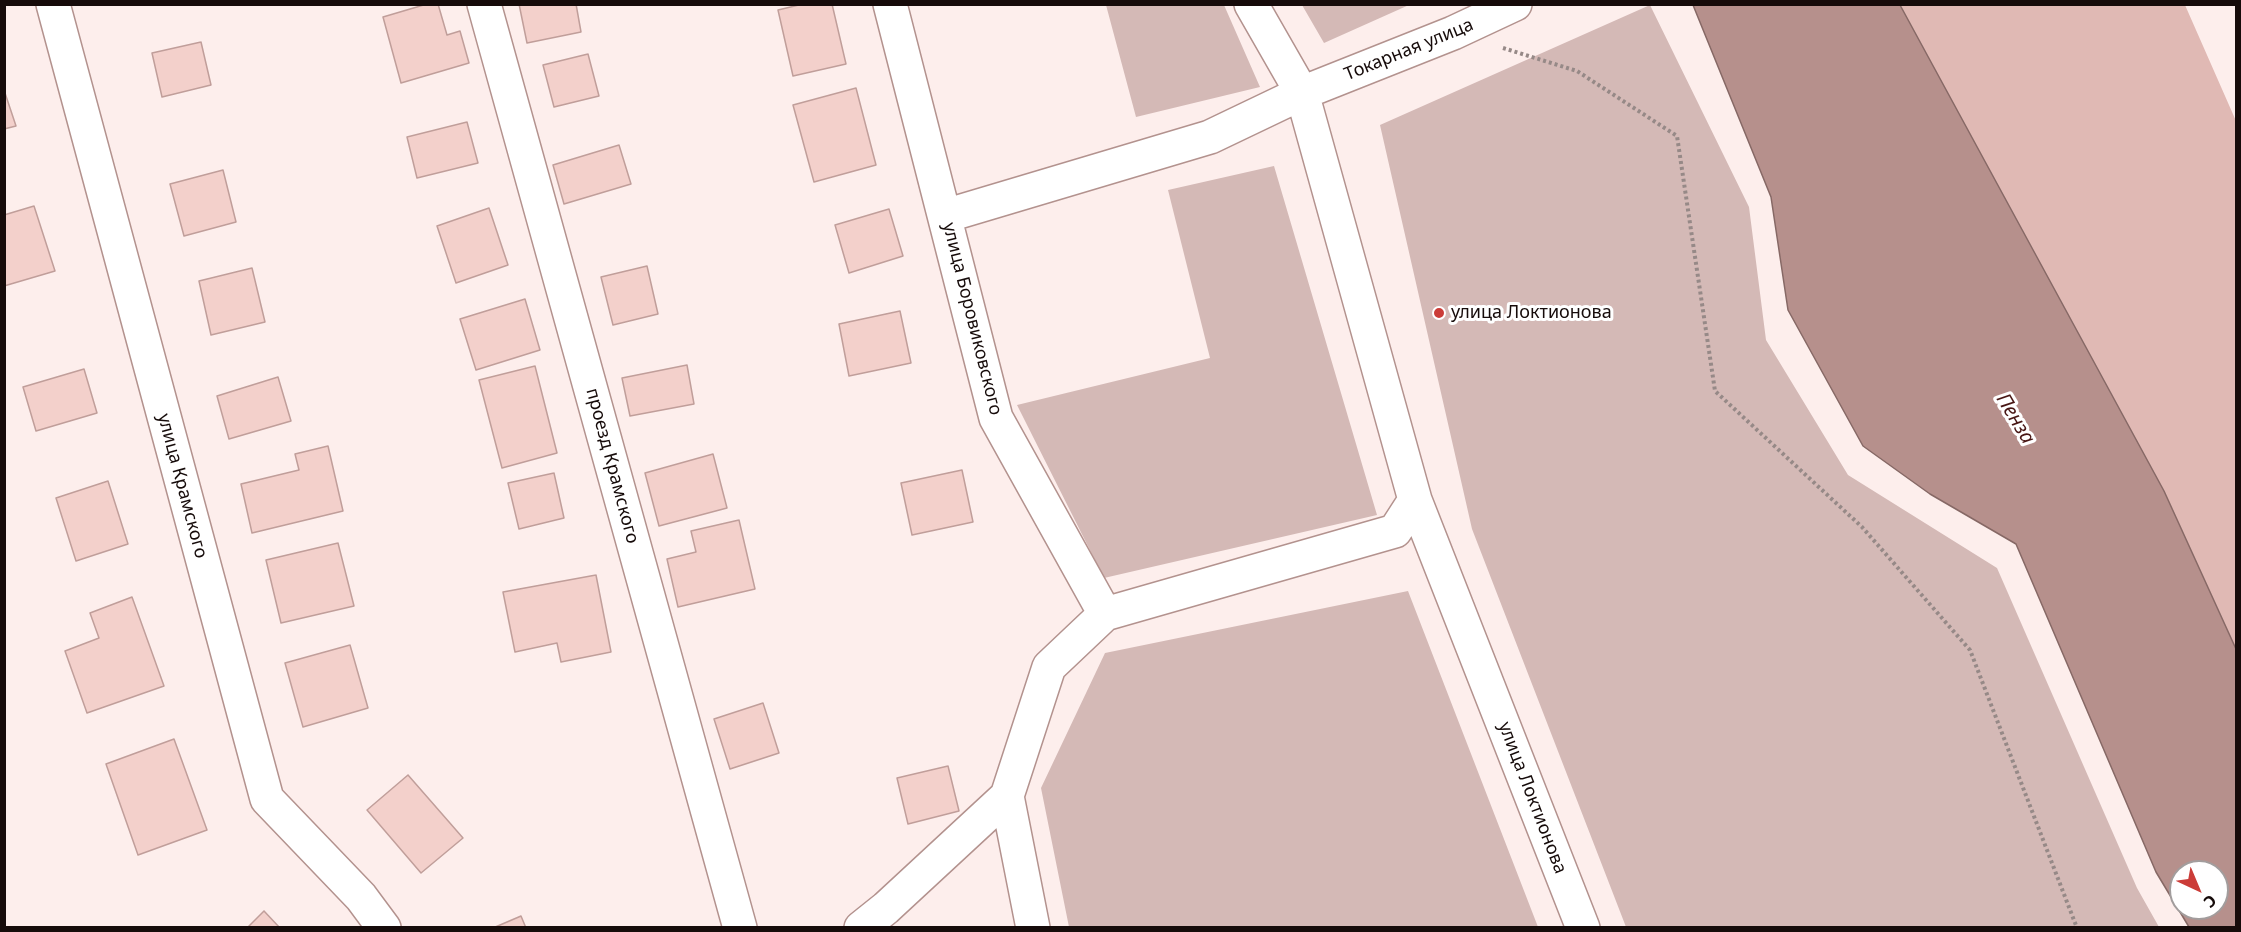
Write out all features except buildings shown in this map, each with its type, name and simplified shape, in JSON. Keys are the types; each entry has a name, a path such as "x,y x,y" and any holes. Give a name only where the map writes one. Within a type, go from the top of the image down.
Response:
{"street":[{"name":"улица Крамского","path":"53,4 267,799 361,897 384,927"},
{"name":"проезд Крамского","path":"484,4 740,927"},
{"name":"улица Боровиковского","path":"890,4 996,418 1105,614"},
{"name":"улица Локтионова","path":"1251,4 1302,93 1416,500 1582,927"},
{"name":"Токарная улица","path":"945,216 1210,136 1302,93 1453,33 1515,4"},
{"path":"861,927 886,908 1007,796 1049,667 1105,614 1395,531 1416,500"},
{"path":"1007,796 1033,927"}],"path":[{"path":"1453,33 1576,71 1677,136 1715,391 1862,527 1970,650 2077,927"}],"shaded area":[{"path":"1106,5 1224,5 1260,87 1136,117"},
{"path":"1302,5 1409,5 1324,43"},
{"path":"1650,5 1749,207 1766,340 1848,475 1997,568 2137,888 2159,927 1626,927 1472,529 1380,125"},
{"path":"1900,5 2185,5 2236,121 2236,649 2164,491"},
{"path":"1274,166 1377,515 1104,578 1017,405 1210,358 1168,190"},
{"path":"1408,591 1538,927 1069,927 1041,788 1105,653"}],"water":[{"name":"Пенза","path":"1693,5 1900,5 2164,491 2236,649 2236,927 2189,927 2185,920 2229,920 2229,860 2169,860 2169,894 2156,872 2016,544 1930,494 1863,446 1788,310 1771,197"}],"place":[{"name":"улица Локтионова","path":"1439,313"}]}
